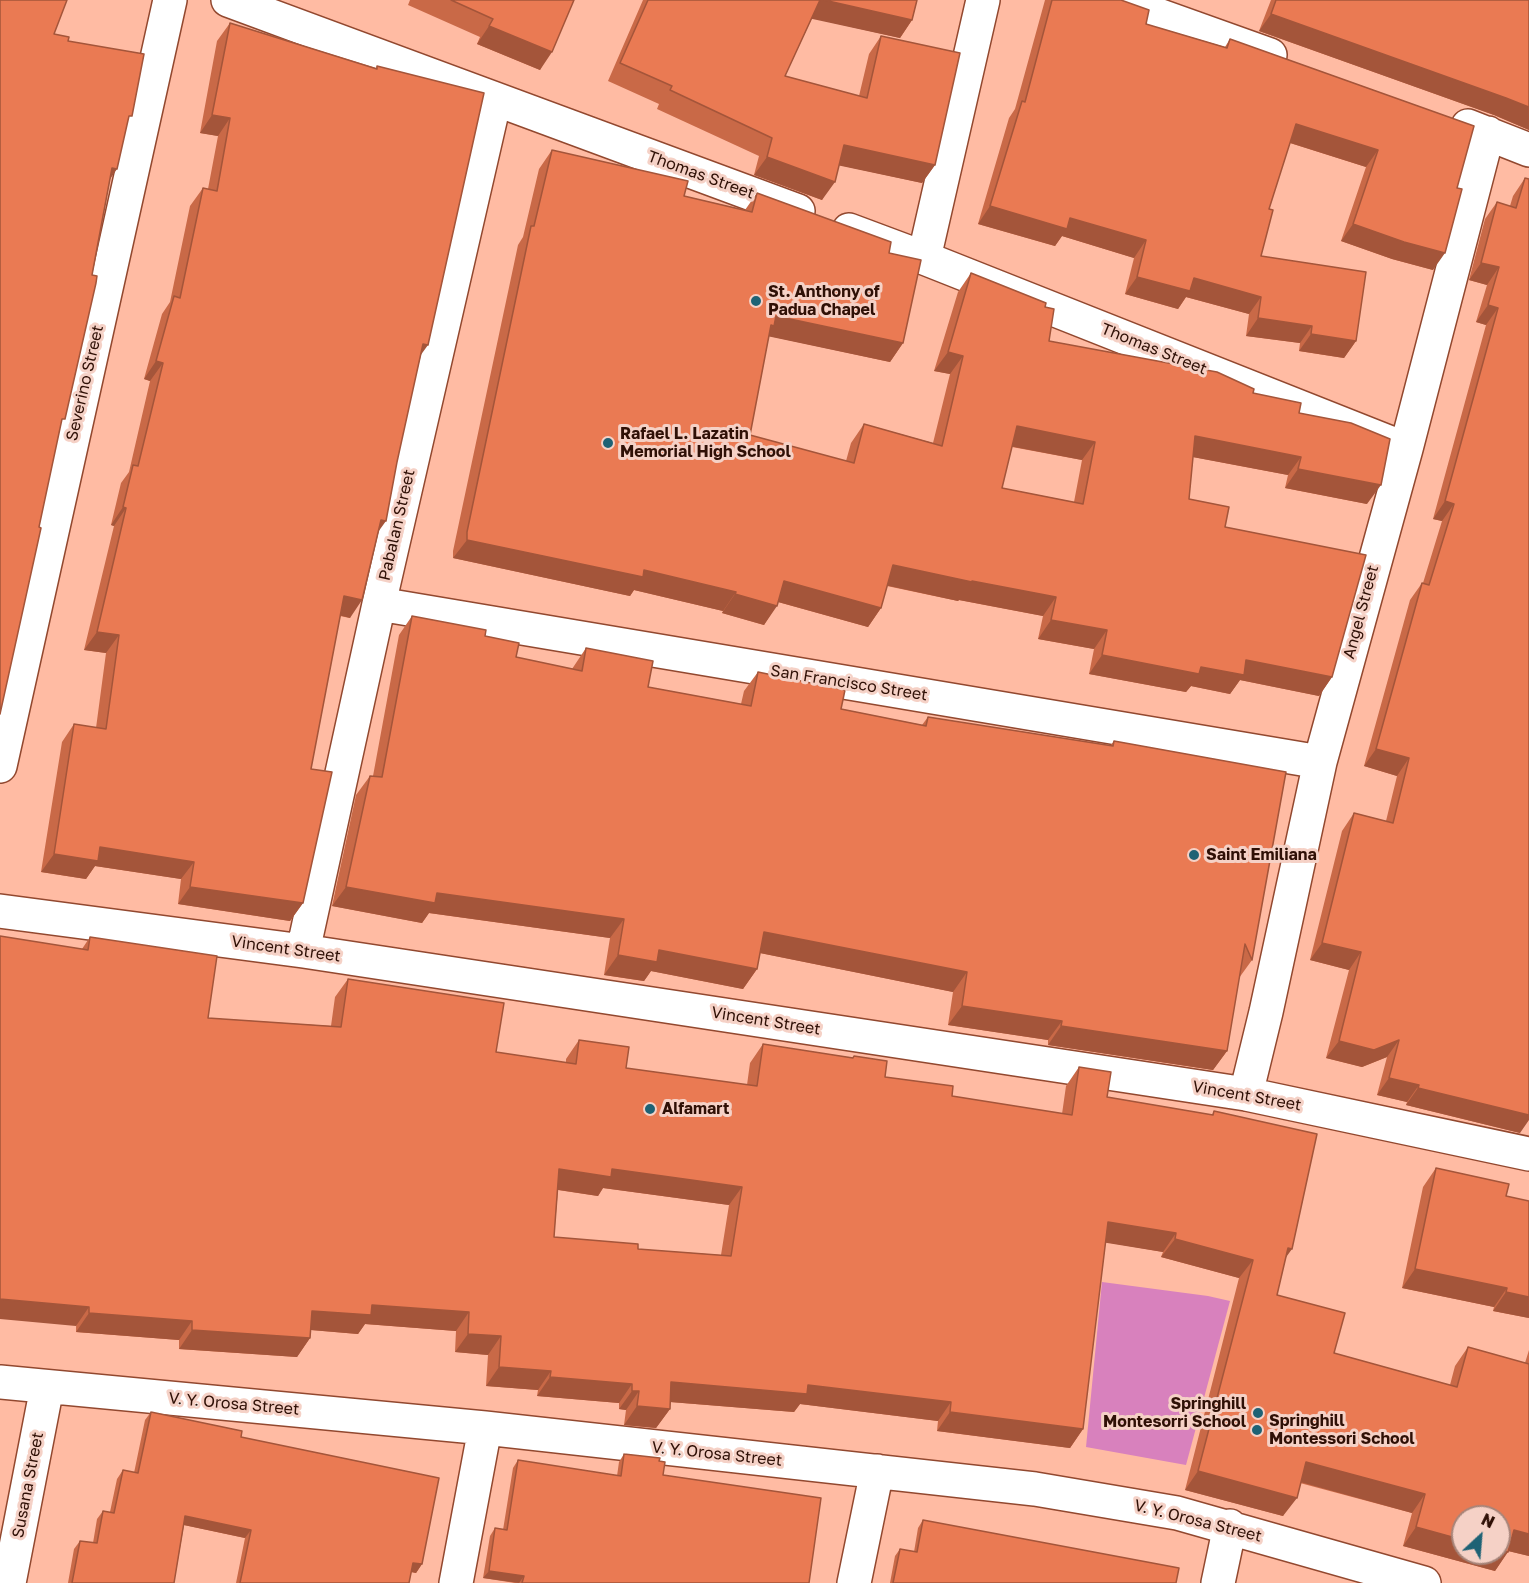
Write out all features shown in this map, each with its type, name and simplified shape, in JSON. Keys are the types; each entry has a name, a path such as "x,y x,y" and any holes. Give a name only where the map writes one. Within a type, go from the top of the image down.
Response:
{"street":[{"name":"Severino Street","path":"0,766 170,0"},
{"name":"Thomas Street","path":"228,0 924,258 1406,449"},
{"path":"924,258 983,0"},
{"path":"1116,0 1296,64"},
{"name":"Pabalan Street","path":"303,951 379,604 495,99"},
{"path":"1443,117 1529,150"},
{"name":"Angel Street","path":"1246,1094 1269,1001 1320,762 1406,449 1488,133"},
{"name":"San Francisco Street","path":"379,604 1320,762"},
{"name":"Vincent Street","path":"0,911 303,951 1246,1094 1529,1154"},
{"name":"V. Y. Orosa Street","path":"0,1382 485,1428 1100,1498 1230,1526 1424,1583"},
{"name":"Susana Street","path":"9,1583 46,1387"},
{"path":"456,1583 485,1428"},
{"path":"854,1583 877,1472"},
{"path":"1218,1583 1230,1526"}],"shaded area":[{"path":"1102,1282 1230,1301 1186,1465 1086,1447"}],"building":[{"path":"0,0 67,0 54,34 69,37 68,41 144,54 132,116 129,116 117,169 112,168 92,275 97,276 96,283 65,419 62,419 39,527 41,528 0,714"},
{"path":"451,0 574,0 552,52 489,26 493,19"},
{"path":"648,0 820,0 785,76 867,98 881,36 960,53 935,165 844,145 835,182 767,157 772,138 670,90 672,86 620,63"},
{"path":"824,0 917,0 912,20"},
{"path":"1052,0 1121,0 1149,10 1146,24 1227,48 1230,39 1474,126 1457,188 1462,189 1445,253 1404,242 1353,224 1378,150 1296,124 1269,209 1273,210 1261,256 1366,272 1356,341 1311,334 1312,326 1258,318 1261,297 1194,278 1190,291 1137,277 1146,240 1070,218 1067,229 990,206 1022,101 1025,102"},
{"path":"1276,0 1529,0 1529,107 1271,14"},
{"path":"230,23 377,69 377,66 484,93 428,345 423,344 386,521 381,520 362,600 344,596 311,769 332,772 303,903 190,887 194,862 100,847 98,861 54,854 74,724 106,729 119,635 97,632 126,508 123,507 133,465 138,466 163,363 156,361 174,296 180,298 203,188 217,191 230,118 212,115"},
{"path":"552,150 688,181 684,196 752,212 757,193 891,242 889,253 921,260 903,343 776,316 774,326 771,325 750,435 854,463 864,424 942,446 963,356 948,352 971,273 1046,303 1045,307 1054,309 1049,341 1217,372 1254,389 1253,393 1301,403 1299,413 1351,423 1390,439 1381,485 1298,469 1301,457 1195,436 1189,499 1229,507 1225,527 1366,555 1332,677 1246,660 1244,675 1201,667 1199,674 1102,655 1107,630 1051,620 1056,597 893,565 881,608 784,581 777,606 735,594 736,592 644,570 643,577 467,540 531,226 534,226","holes":["1017,426 1095,442 1083,504 1002,488"]},
{"path":"1525,178 1529,179 1529,1115 1418,1088 1419,1085 1389,1078 1399,1040 1374,1050 1339,1041 1361,952 1322,943 1354,813 1393,823 1409,758 1376,749 1422,583 1429,585 1454,504 1445,501 1498,308 1488,305 1499,267 1481,263 1497,202 1516,208"},
{"path":"412,616 486,630 485,636 519,643 516,657 582,671 586,648 653,661 648,687 751,706 758,672 845,690 841,709 926,726 928,717 1113,746 1114,741 1286,772 1252,960 1245,944 1227,1051 1061,1026 1062,1021 962,1006 967,972 764,932 757,969 659,950 657,962 618,955 624,919 437,893 435,903 346,887 370,776 382,777"},
{"path":"0,936 88,950 90,937 217,956 208,1018 341,1027 348,979 504,1003 496,1052 576,1064 579,1040 629,1047 626,1068 757,1086 763,1044 887,1061 885,1077 953,1086 952,1096 1072,1115 1079,1067 1111,1072 1107,1097 1213,1115 1214,1111 1317,1134 1292,1249 1288,1248 1277,1295 1345,1313 1334,1353 1457,1387 1468,1347 1529,1364 1529,1534 1514,1530 1511,1541 1511,1505 1451,1505 1451,1537 1416,1527 1425,1494 1306,1462 1297,1498 1198,1471 1253,1260 1175,1239 1176,1233 1108,1222 1083,1429 950,1412 951,1402 808,1385 807,1394 671,1382 670,1409 637,1406 639,1391 632,1391 632,1384 550,1377 551,1371 499,1367 501,1336 468,1334 469,1312 372,1305 371,1315 312,1311 310,1338 192,1330 192,1321 89,1313 89,1307 0,1299","holes":["559,1169 611,1177 612,1169 742,1187 731,1256 638,1249 638,1244 554,1237"]},
{"path":"1436,1168 1509,1184 1506,1196 1529,1201 1529,1297 1506,1292 1507,1288 1415,1269"},
{"path":"151,1412 242,1431 241,1437 439,1478 422,1564 413,1563 409,1583 240,1583 251,1530 185,1516 174,1583 72,1583 80,1541 97,1543 103,1511 114,1513 123,1470 138,1473"},
{"path":"624,1454 660,1458 659,1461 665,1462 663,1475 821,1498 809,1583 522,1583 524,1576 489,1571 495,1528 507,1530 518,1460 621,1476"},
{"path":"923,1520 1179,1568 1176,1583 893,1583 900,1549 917,1552"}],"place":[{"name":"St. Anthony of Padua Chapel","path":"756,301"},
{"name":"Rafael L. Lazatin Memorial High School","path":"608,443"},
{"name":"Saint Emiliana","path":"1194,855"},
{"name":"Alfamart","path":"650,1109"},
{"name":"Springhill Montesorri School","path":"1258,1413"},
{"name":"Springhill Montessori School","path":"1257,1430"}]}
